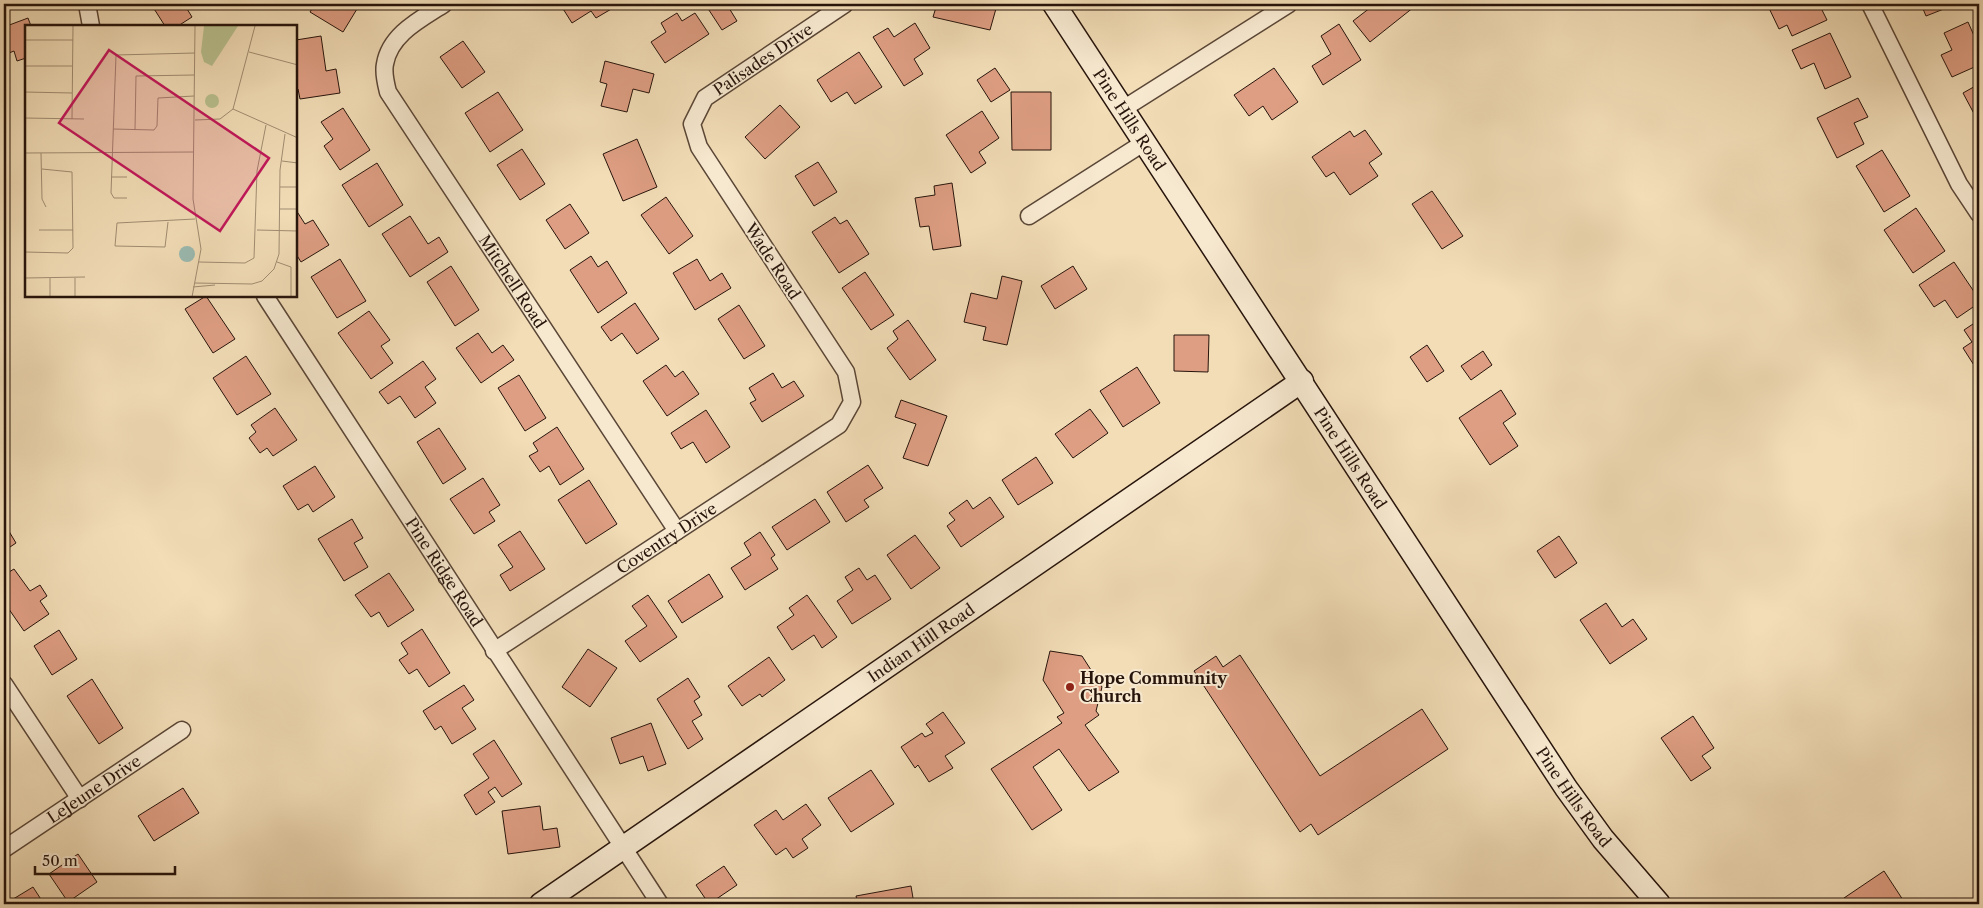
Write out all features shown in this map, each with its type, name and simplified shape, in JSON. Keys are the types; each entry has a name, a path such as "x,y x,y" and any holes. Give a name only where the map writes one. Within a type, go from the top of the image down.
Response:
{"main road":[{"name":"Pine Hills Road","path":"1054,4 1302,381 1566,788 1603,839 1659,904"},
{"name":"Indian Hill Road","path":"541,904 1302,381"}],"street":[{"path":"88,4 91,25"},
{"name":"Mitchell Road","path":"444,4 407,29 389,49 384,66 388,92 678,531"},
{"name":"Palisades Drive","path":"706,98 845,4"},
{"path":"1123,109 1289,4"},
{"path":"1870,4 1959,184 1979,214"},
{"name":"Wade Road","path":"706,98 692,124 699,147 846,372 852,402 839,425"},
{"path":"1028,216 1145,142"},
{"name":"Pine Ridge Road","path":"266,298 660,904"},
{"name":"Coventry Drive","path":"494,651 839,425"},
{"path":"4,684 80,799"},
{"name":"LeJeune Drive","path":"4,850 182,730"}],"building":[{"path":"151,4 184,4 192,17 180,25 164,25"},
{"path":"315,4 360,4 343,32 310,12"},
{"path":"560,4 610,4 613,8 596,18 591,11 572,23"},
{"path":"705,4 735,4 729,8 737,21 722,30"},
{"path":"937,4 997,5 990,30 933,17"},
{"path":"1375,4 1412,4 1414,7 1370,42 1353,21"},
{"path":"1772,4 1819,4 1827,20 1792,36 1787,25 1779,29 1768,6"},
{"path":"1921,4 1953,4 1954,5 1926,16"},
{"path":"677,13 682,21 695,13 709,34 665,63 651,42 666,32 661,23"},
{"path":"28,18 31,25 25,25 25,58 17,61 14,51 4,55 4,27"},
{"path":"1968,22 1979,47 1979,65 1952,77 1941,55 1952,50 1944,33"},
{"path":"915,23 930,48 914,59 923,74 904,86 873,37 888,28 894,37"},
{"path":"1339,24 1361,60 1323,85 1312,66 1331,54 1321,36"},
{"path":"1830,33 1851,77 1825,89 1814,63 1801,69 1792,50"},
{"path":"321,36 326,71 336,69 340,93 300,99 298,89 298,40"},
{"path":"463,41 485,72 462,88 440,57"},
{"path":"859,52 882,87 855,104 847,92 831,102 817,80"},
{"path":"605,61 654,74 649,93 633,89 627,112 601,106 607,84 600,82"},
{"path":"995,68 1010,90 991,102 977,80"},
{"path":"1274,68 1298,102 1272,120 1263,106 1249,116 1234,95"},
{"path":"1979,84 1979,123 1963,93"},
{"path":"498,92 523,130 490,152 465,113"},
{"path":"1011,92 1051,92 1051,150 1012,150"},
{"path":"1858,98 1868,117 1854,123 1864,144 1837,158 1817,118"},
{"path":"780,105 800,127 765,159 745,137"},
{"path":"343,108 370,150 340,170 324,146 333,139 321,122"},
{"path":"982,111 999,138 979,152 986,163 971,173 946,135"},
{"path":"1365,130 1382,154 1369,163 1378,176 1350,195 1334,172 1326,177 1312,157 1350,131 1354,137"},
{"path":"637,139 657,187 623,201 603,154"},
{"path":"522,149 545,184 520,200 497,165"},
{"path":"1882,150 1910,196 1884,212 1856,166"},
{"path":"818,162 837,192 814,206 795,176"},
{"path":"377,163 403,205 369,227 342,185"},
{"path":"952,183 961,246 933,250 929,226 920,227 915,198 935,195 934,186"},
{"path":"1432,191 1463,236 1442,249 1412,204"},
{"path":"666,197 693,236 669,254 641,215"},
{"path":"570,204 589,233 565,249 546,220"},
{"path":"1916,208 1945,251 1913,273 1884,230"},
{"path":"298,213 305,224 313,220 329,245 301,262 298,257"},
{"path":"410,216 428,244 439,237 448,252 410,277 382,234"},
{"path":"835,217 840,224 847,220 869,254 839,273 812,232"},
{"path":"591,256 598,267 607,261 627,293 598,313 570,270"},
{"path":"340,259 366,301 337,318 311,277"},
{"path":"697,259 710,281 722,273 731,288 695,310 673,273"},
{"path":"1954,262 1979,299 1979,303 1957,318 1945,300 1934,307 1919,285"},
{"path":"451,266 479,310 455,326 427,282"},
{"path":"1073,266 1087,289 1055,309 1041,286"},
{"path":"865,272 894,315 871,330 842,288"},
{"path":"1002,276 1022,281 1007,345 983,340 986,327 964,322 971,293 997,299"},
{"path":"203,298 207,298 235,339 213,353 185,309"},
{"path":"635,303 659,339 637,354 622,333 611,341 601,327"},
{"path":"739,305 765,346 744,359 718,319"},
{"path":"369,311 390,340 381,346 393,363 371,379 338,333"},
{"path":"908,320 936,360 910,380 887,348 898,339 893,331"},
{"path":"1979,320 1979,373 1963,348 1972,342 1964,330"},
{"path":"478,333 492,353 503,345 514,360 481,383 456,348"},
{"path":"1174,335 1209,335 1208,372 1174,371"},
{"path":"1427,345 1444,371 1427,382 1410,357"},
{"path":"1483,351 1492,365 1471,380 1461,366"},
{"path":"246,356 271,394 237,415 213,378"},
{"path":"423,361 436,379 425,387 436,403 415,418 400,396 388,404 379,392"},
{"path":"666,365 675,377 683,371 699,394 667,416 643,381"},
{"path":"1137,367 1160,403 1123,427 1100,391"},
{"path":"773,373 782,388 794,381 804,396 762,422 750,403 756,400 749,388"},
{"path":"519,375 546,418 525,431 498,388"},
{"path":"1501,390 1516,414 1503,423 1518,446 1490,465 1459,418"},
{"path":"901,400 947,416 928,466 903,458 916,424 895,417"},
{"path":"275,408 297,440 273,456 267,448 260,453 249,438 256,432 251,425"},
{"path":"1090,409 1108,433 1073,458 1055,434"},
{"path":"706,410 730,447 706,463 693,442 681,449 671,433"},
{"path":"557,427 584,469 560,485 549,466 540,472 529,456 538,451 533,443"},
{"path":"439,428 466,469 443,484 417,442"},
{"path":"1036,457 1053,483 1018,505 1002,480"},
{"path":"868,465 883,488 864,500 869,507 846,522 827,492"},
{"path":"315,466 335,497 313,512 308,504 298,510 283,486"},
{"path":"483,478 500,505 489,512 495,521 474,534 450,499"},
{"path":"589,480 617,524 586,544 558,500"},
{"path":"990,497 1004,517 961,547 947,526 955,520 949,513 967,500 973,509"},
{"path":"815,499 830,522 787,550 772,527"},
{"path":"352,519 363,538 354,543 368,567 344,581 318,539"},
{"path":"4,523 16,543 4,551"},
{"path":"520,531 545,569 510,591 500,575 513,567 498,545"},
{"path":"760,532 775,555 771,558 778,569 745,590 731,568 751,555 744,543"},
{"path":"915,535 940,568 911,589 887,555"},
{"path":"1559,536 1577,563 1555,578 1537,551"},
{"path":"859,568 867,580 875,575 891,599 852,624 837,601 853,590 845,577"},
{"path":"14,569 30,591 40,585 47,596 40,601 49,614 24,631 4,602 4,575"},
{"path":"389,573 414,610 388,627 379,612 371,617 355,595"},
{"path":"709,574 723,597 682,623 668,601"},
{"path":"648,595 677,637 640,662 625,641 647,626 632,606"},
{"path":"807,595 837,637 822,648 814,635 792,650 777,627 794,615 789,608"},
{"path":"1606,603 1622,627 1633,619 1647,639 1610,664 1580,620"},
{"path":"422,629 450,673 429,687 417,669 409,674 399,660 408,654 401,643"},
{"path":"59,630 77,659 52,675 34,646"},
{"path":"588,649 617,668 590,707 562,687"},
{"path":"1050,651 1082,656 1102,687 1096,711 1099,715 1085,725 1119,772 1089,791 1059,749 1033,767 1062,810 1032,830 991,769 1062,723 1057,717 1064,713 1043,680"},
{"path":"1240,655 1320,776 1422,709 1448,749 1318,835 1311,824 1300,832 1194,671 1216,656 1223,667"},
{"path":"769,657 785,680 762,697 760,694 742,706 728,686"},
{"path":"688,678 700,697 694,701 702,715 692,721 703,739 688,749 657,699"},
{"path":"92,679 123,728 99,744 67,696"},
{"path":"464,685 474,700 462,708 476,729 452,744 441,726 435,730 423,711"},
{"path":"943,712 965,743 945,756 953,768 929,782 918,765 915,768 901,747 922,733 925,737 933,733 926,724"},
{"path":"1693,716 1714,748 1702,756 1711,768 1691,781 1661,738"},
{"path":"651,723 666,764 648,771 643,756 620,764 611,738"},
{"path":"494,740 522,784 502,797 495,787 488,792 495,802 476,815 464,795 489,778 473,754"},
{"path":"871,770 894,804 851,832 828,798"},
{"path":"183,788 199,813 154,841 138,816"},
{"path":"806,804 821,825 802,839 808,848 793,858 786,848 776,855 754,825 776,810 783,820"},
{"path":"540,806 543,830 557,828 560,847 508,854 502,811"},
{"path":"78,854 97,882 68,902 49,874"},
{"path":"724,866 737,885 709,904 696,885"},
{"path":"1884,871 1903,900 1897,904 1848,904 1844,898"},
{"path":"911,886 914,904 858,904 856,896"},
{"path":"33,887 44,904 5,904"}],"place":[{"name":"Hope Community Church","path":"1070,687"}]}
